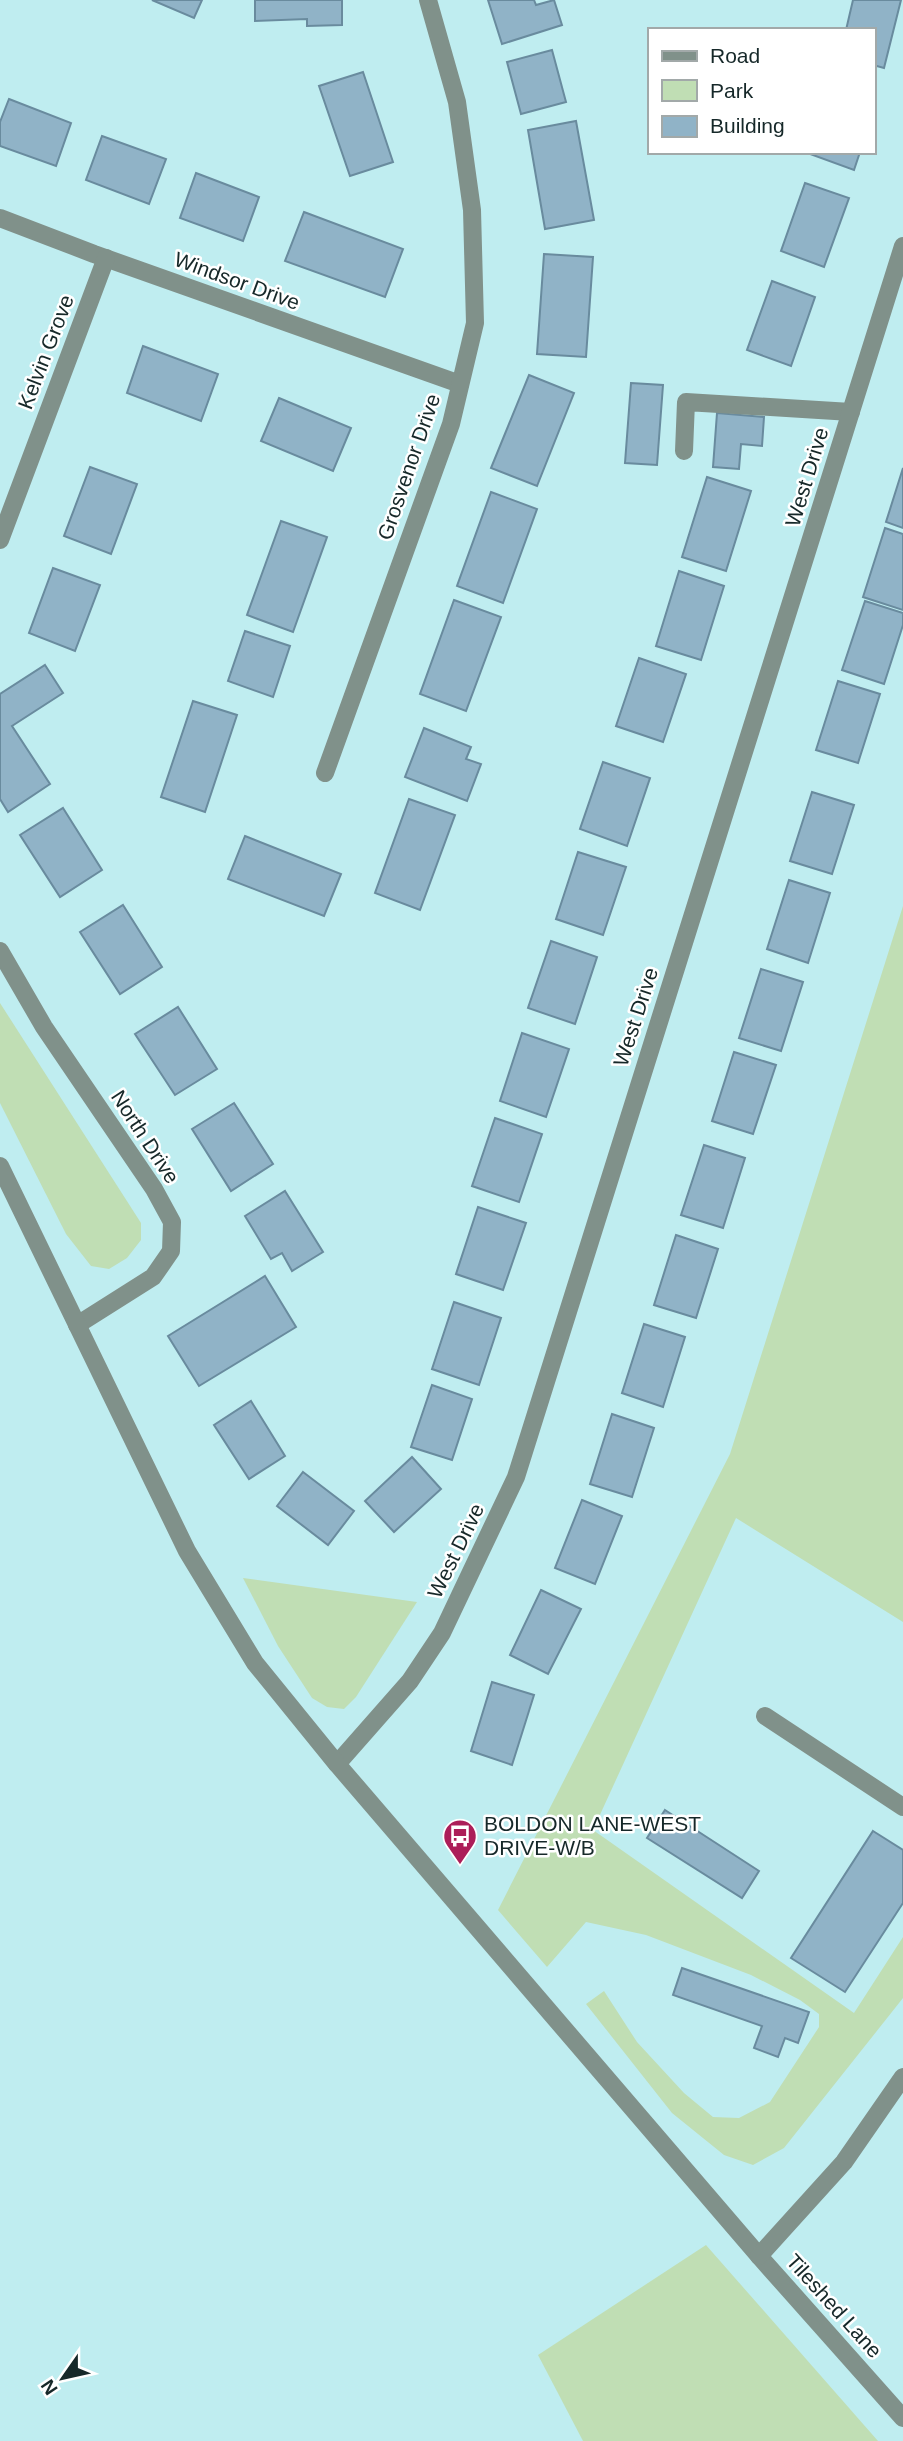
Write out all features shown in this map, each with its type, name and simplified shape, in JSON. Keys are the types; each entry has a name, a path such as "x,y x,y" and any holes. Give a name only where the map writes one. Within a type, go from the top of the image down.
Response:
{"street":[{"name":"Grosvenor Drive","path":"324,773 451,424 475,323 472,210 457,102 428,0"},
{"name":"Windsor Drive","path":"0,218 460,384"},
{"name":"West Drive","path":"337,1764 410,1681 442,1633 516,1477 903,246"},
{"name":"Kelvin Grove","path":"0,540 106,258"},
{"path":"684,451 686,402 851,412"},
{"name":"North Drive","path":"0,951 44,1027 154,1189 172,1222 171,1251 153,1277 78,1325"},
{"name":"Tileshed Lane","path":"0,1166 187,1551 255,1662 337,1764 759,2256 903,2418"},
{"path":"765,1716 903,1807"},
{"path":"759,2256 844,2162 903,2077"}],"green space":[{"path":"903,906 903,1622 736,1518 593,1830 854,2013 903,1937 903,1998 784,2148 753,2165 724,2155 672,2113 586,2004 604,1991 637,2042 684,2093 713,2117 739,2118 770,2102 819,2027 819,2014 800,2000 751,1975 646,1935 586,1922 547,1967 498,1910 730,1454"},
{"path":"0,1003 141,1223 141,1240 127,1258 109,1269 91,1266 66,1234 0,1103"},
{"path":"243,1578 417,1602 356,1697 344,1709 327,1707 312,1698 278,1646"},
{"path":"706,2245 878,2441 583,2441 538,2355"}],"building":[{"path":"152,0 202,0 194,18"},
{"path":"255,0 342,0 342,25 307,26 307,19 255,21"},
{"path":"488,0 534,0 536,5 554,0 562,25 502,44"},
{"path":"853,0 901,0 884,68 875,66 875,28 846,28"},
{"path":"552,50 566,102 521,114 507,62"},
{"path":"363,72 393,162 350,176 319,86"},
{"path":"9,99 71,123 56,166 0,146 0,122"},
{"path":"576,121 594,220 545,229 528,130"},
{"path":"102,136 166,159 149,204 86,180"},
{"path":"810,154 859,154 854,170"},
{"path":"196,173 259,197 243,241 180,218"},
{"path":"805,183 849,198 824,267 781,251"},
{"path":"304,212 403,249 385,297 285,261"},
{"path":"544,254 593,257 586,357 537,354"},
{"path":"772,281 815,297 791,366 747,350"},
{"path":"143,346 218,374 201,421 127,393"},
{"path":"529,375 574,393 537,486 491,468"},
{"path":"631,383 663,385 657,465 625,463"},
{"path":"279,398 351,428 333,471 261,441"},
{"path":"717,413 764,417 762,446 741,444 739,469 713,467"},
{"path":"90,467 137,484 111,554 64,536"},
{"path":"903,468 903,528 886,522"},
{"path":"707,477 751,491 726,571 682,557"},
{"path":"491,492 537,509 503,603 457,586"},
{"path":"281,521 327,537 293,632 247,615"},
{"path":"885,528 903,534 903,610 863,597"},
{"path":"53,568 100,585 75,651 29,633"},
{"path":"679,571 724,586 701,660 656,646"},
{"path":"454,600 501,617 466,711 420,694"},
{"path":"865,601 903,613 903,625 884,684 842,670"},
{"path":"245,631 290,646 273,697 228,681"},
{"path":"639,658 686,674 663,742 616,726"},
{"path":"45,665 63,693 12,726 50,784 8,812 0,799 0,694"},
{"path":"838,681 880,694 858,763 816,750"},
{"path":"193,701 237,715 205,812 161,797"},
{"path":"424,728 471,747 466,759 481,764 467,801 405,777"},
{"path":"603,762 650,778 627,846 580,829"},
{"path":"812,792 854,805 832,874 790,861"},
{"path":"409,799 455,815 420,910 375,893"},
{"path":"63,808 102,870 60,897 20,835"},
{"path":"245,836 341,874 324,916 228,879"},
{"path":"578,852 626,867 603,935 556,919"},
{"path":"789,880 830,893 808,963 767,949"},
{"path":"123,905 162,967 120,994 80,932"},
{"path":"551,941 597,957 575,1024 528,1008"},
{"path":"761,969 803,982 781,1051 739,1038"},
{"path":"178,1007 217,1069 175,1095 135,1034"},
{"path":"522,1033 569,1049 546,1117 500,1101"},
{"path":"734,1052 776,1065 753,1134 712,1121"},
{"path":"234,1103 273,1164 231,1191 192,1129"},
{"path":"495,1118 542,1134 519,1202 472,1186"},
{"path":"704,1145 745,1158 723,1228 681,1215"},
{"path":"285,1191 323,1252 292,1271 282,1253 271,1259 245,1216"},
{"path":"478,1207 526,1223 503,1290 456,1274"},
{"path":"676,1235 718,1249 696,1318 654,1305"},
{"path":"265,1276 296,1327 199,1386 168,1336"},
{"path":"454,1302 501,1318 479,1385 432,1369"},
{"path":"644,1324 685,1337 663,1407 622,1393"},
{"path":"432,1385 472,1399 452,1460 411,1447"},
{"path":"251,1401 285,1456 249,1479 214,1425"},
{"path":"612,1414 654,1428 632,1497 590,1484"},
{"path":"412,1457 441,1489 394,1532 365,1501"},
{"path":"303,1472 354,1511 328,1545 277,1506"},
{"path":"582,1500 622,1516 595,1584 555,1568"},
{"path":"541,1590 581,1609 548,1674 510,1655"},
{"path":"492,1682 534,1695 512,1765 471,1751"},
{"path":"665,1810 759,1871 742,1898 647,1838"},
{"path":"873,1831 903,1850 903,1903 845,1992 791,1958"},
{"path":"682,1968 809,2012 798,2043 785,2038 778,2057 754,2048 762,2026 673,1995"}],"place":[{"name":"BOLDON LANE-WEST DRIVE-W/B","path":"460,1866"}]}
